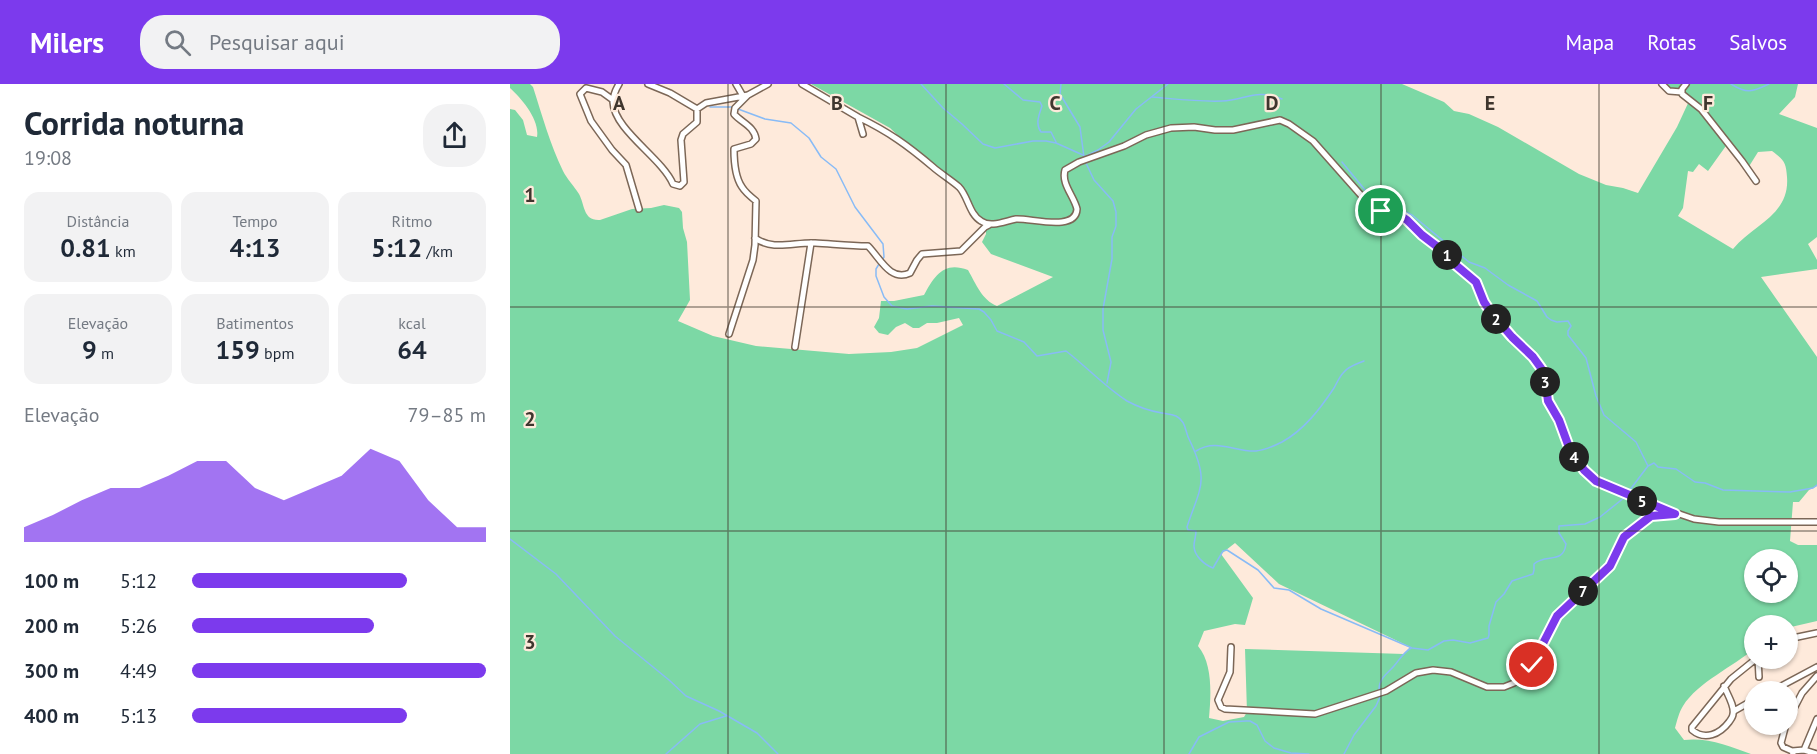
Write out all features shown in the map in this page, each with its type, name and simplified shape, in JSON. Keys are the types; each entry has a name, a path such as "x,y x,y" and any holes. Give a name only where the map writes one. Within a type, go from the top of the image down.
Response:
{"street":[{"path":"619,84 613,100 618,115 632,137 669,174 674,184 680,186 684,182 681,140 683,134 697,122 697,109"},
{"path":"648,84 670,93 697,109"},
{"path":"736,84 740,92 746,95"},
{"path":"697,109 706,103 746,95 768,84"},
{"path":"802,84 886,131 915,151 959,188 977,218 992,224"},
{"path":"1662,84 1669,92 1682,92"},
{"path":"1682,92 1686,84"},
{"path":"613,100 602,92 586,88 580,94 591,121 626,165 639,209"},
{"path":"1682,92 1684,97 1701,109 1756,181"},
{"path":"729,333 753,260 755,238 756,201 742,187 734,155 734,149 751,144 756,139 751,128 734,114 735,108 746,95"},
{"path":"858,117 863,134"},
{"path":"755,238 771,245 812,243 868,246 886,268 900,276 910,273 922,254 962,251 985,227 992,224 1017,219 1053,222 1073,219 1077,214 1077,209 1065,182 1065,170 1072,165 1124,146 1146,135 1182,126 1233,130 1285,121 1317,145 1367,202 1381,211 1402,216 1474,279 1484,302 1496,319 1529,351 1541,368 1544,373 1548,401 1559,420 1570,450 1584,470 1596,481 1675,514 1694,519 1719,522 1817,522"},
{"path":"795,347 812,243"},
{"path":"1231,647 1230,672 1218,700 1221,707 1225,709 1315,714 1386,691 1416,673 1433,670 1451,672 1492,688 1504,687 1514,683 1526,673 1557,616 1610,566 1624,537 1651,516 1675,514"},
{"path":"1798,637 1817,633"},
{"path":"1724,686 1734,711 1732,718 1716,734 1695,733 1692,727 1724,686 1744,668"},
{"path":"1792,681 1817,668"},
{"path":"1758,669 1759,677"},
{"path":"1798,701 1817,676"},
{"path":"1734,711 1744,705"},
{"path":"1804,750 1817,719"},
{"path":"1783,735 1781,743 1783,747 1792,752 1804,750 1817,754"}],"green space":[{"path":"510,84 530,84 558,161 579,194 590,218 600,220 632,209 664,205 679,208 682,212 687,242 690,300 678,321 713,336 756,346 849,354 917,348 963,325 959,318 927,323 919,328 913,328 905,323 896,327 888,335 879,333 874,327 879,318 881,301 924,295 936,276 946,269 953,267 968,270 983,296 997,306 1053,277 991,254 982,242 986,228 966,194 890,128 811,84 1402,84 1444,102 1454,111 1469,114 1498,127 1579,174 1606,185 1638,193 1677,127 1690,99 1667,92 1663,84 1798,84 1795,97 1779,114 1817,128 1817,237 1808,244 1817,260 1817,269 1761,277 1817,357 1817,486 1809,490 1799,502 1793,502 1790,541 1798,545 1817,545 1817,621 1798,625 1798,615 1744,615 1744,656 1697,689 1682,708 1675,728 1684,740 1710,741 1751,754 510,754 510,109 515,110 523,120 527,135 537,137 533,117 510,88","holes":["1728,143 1748,168 1758,152 1772,151 1784,162 1787,177 1786,190 1777,210 1733,249 1678,216 1683,208 1688,171 1693,172 1699,164 1708,171","1235,543 1279,584 1410,647 1404,654 1245,649 1247,712 1244,717 1223,721 1209,718 1209,671 1198,646 1204,631 1235,624 1245,625 1253,598 1221,554"]}],"waterway":[{"path":"921,84 943,108 983,144 995,148 1046,141 1083,155"},
{"path":"1004,84 1023,100 1040,102 1042,106 1038,119 1039,129 1041,132 1051,132 1056,142"},
{"path":"1061,84 1060,94 1080,127 1084,157"},
{"path":"1084,157 1109,142 1136,109 1168,84"},
{"path":"1731,84 1750,91 1769,84"},
{"path":"1152,97 1213,101 1265,95 1282,99"},
{"path":"710,107 734,107"},
{"path":"738,109 765,119 791,123 809,138 821,157 836,169 855,207 883,244 884,257 882,260"},
{"path":"1085,161 1094,180 1113,201 1116,212 1116,226 1112,237 1112,259 1103,309 1103,330 1111,362 1107,383"},
{"path":"1342,162 1370,196 1412,215 1469,262 1485,268 1508,285 1537,301 1551,320 1568,321 1571,326 1568,335 1586,358 1596,396 1604,415 1636,442 1648,466"},
{"path":"879,264 876,276 884,297 892,306 907,309 932,306 979,309 991,320 997,331 1024,342 1037,356 1066,351 1127,401 1179,418 1195,453 1201,475 1199,493 1187,527 1188,530 1196,531 1194,550 1200,560 1213,568 1223,551 1227,550 1258,570 1274,588 1289,590 1321,609 1412,648 1428,650 1444,641 1470,643 1488,638 1496,602 1512,581 1533,574 1534,564 1544,559 1558,557 1564,550 1566,544 1559,533 1559,526 1585,524 1600,517 1625,497"},
{"path":"1196,451 1211,446 1256,451 1282,442 1311,418 1346,370 1364,361"},
{"path":"1629,491 1648,466 1654,463 1658,467 1676,469 1695,482 1723,490 1790,492 1813,488 1817,485"},
{"path":"510,539 556,574 615,636 686,696 719,711 757,733 778,754"},
{"path":"1379,690 1384,676 1411,648"},
{"path":"1344,754 1380,697"},
{"path":"666,754 700,724 726,716"},
{"path":"1189,754 1199,737 1229,722 1246,721 1257,725 1265,741 1274,748 1291,753 1309,754"}],"route":[{"path":"1381,211 1402,216 1474,279 1492,314 1512,337 1529,351 1544,373 1548,401 1559,420 1570,450 1584,470 1596,481 1675,514 1651,516 1624,537 1610,566 1557,616 1532,665"}]}
